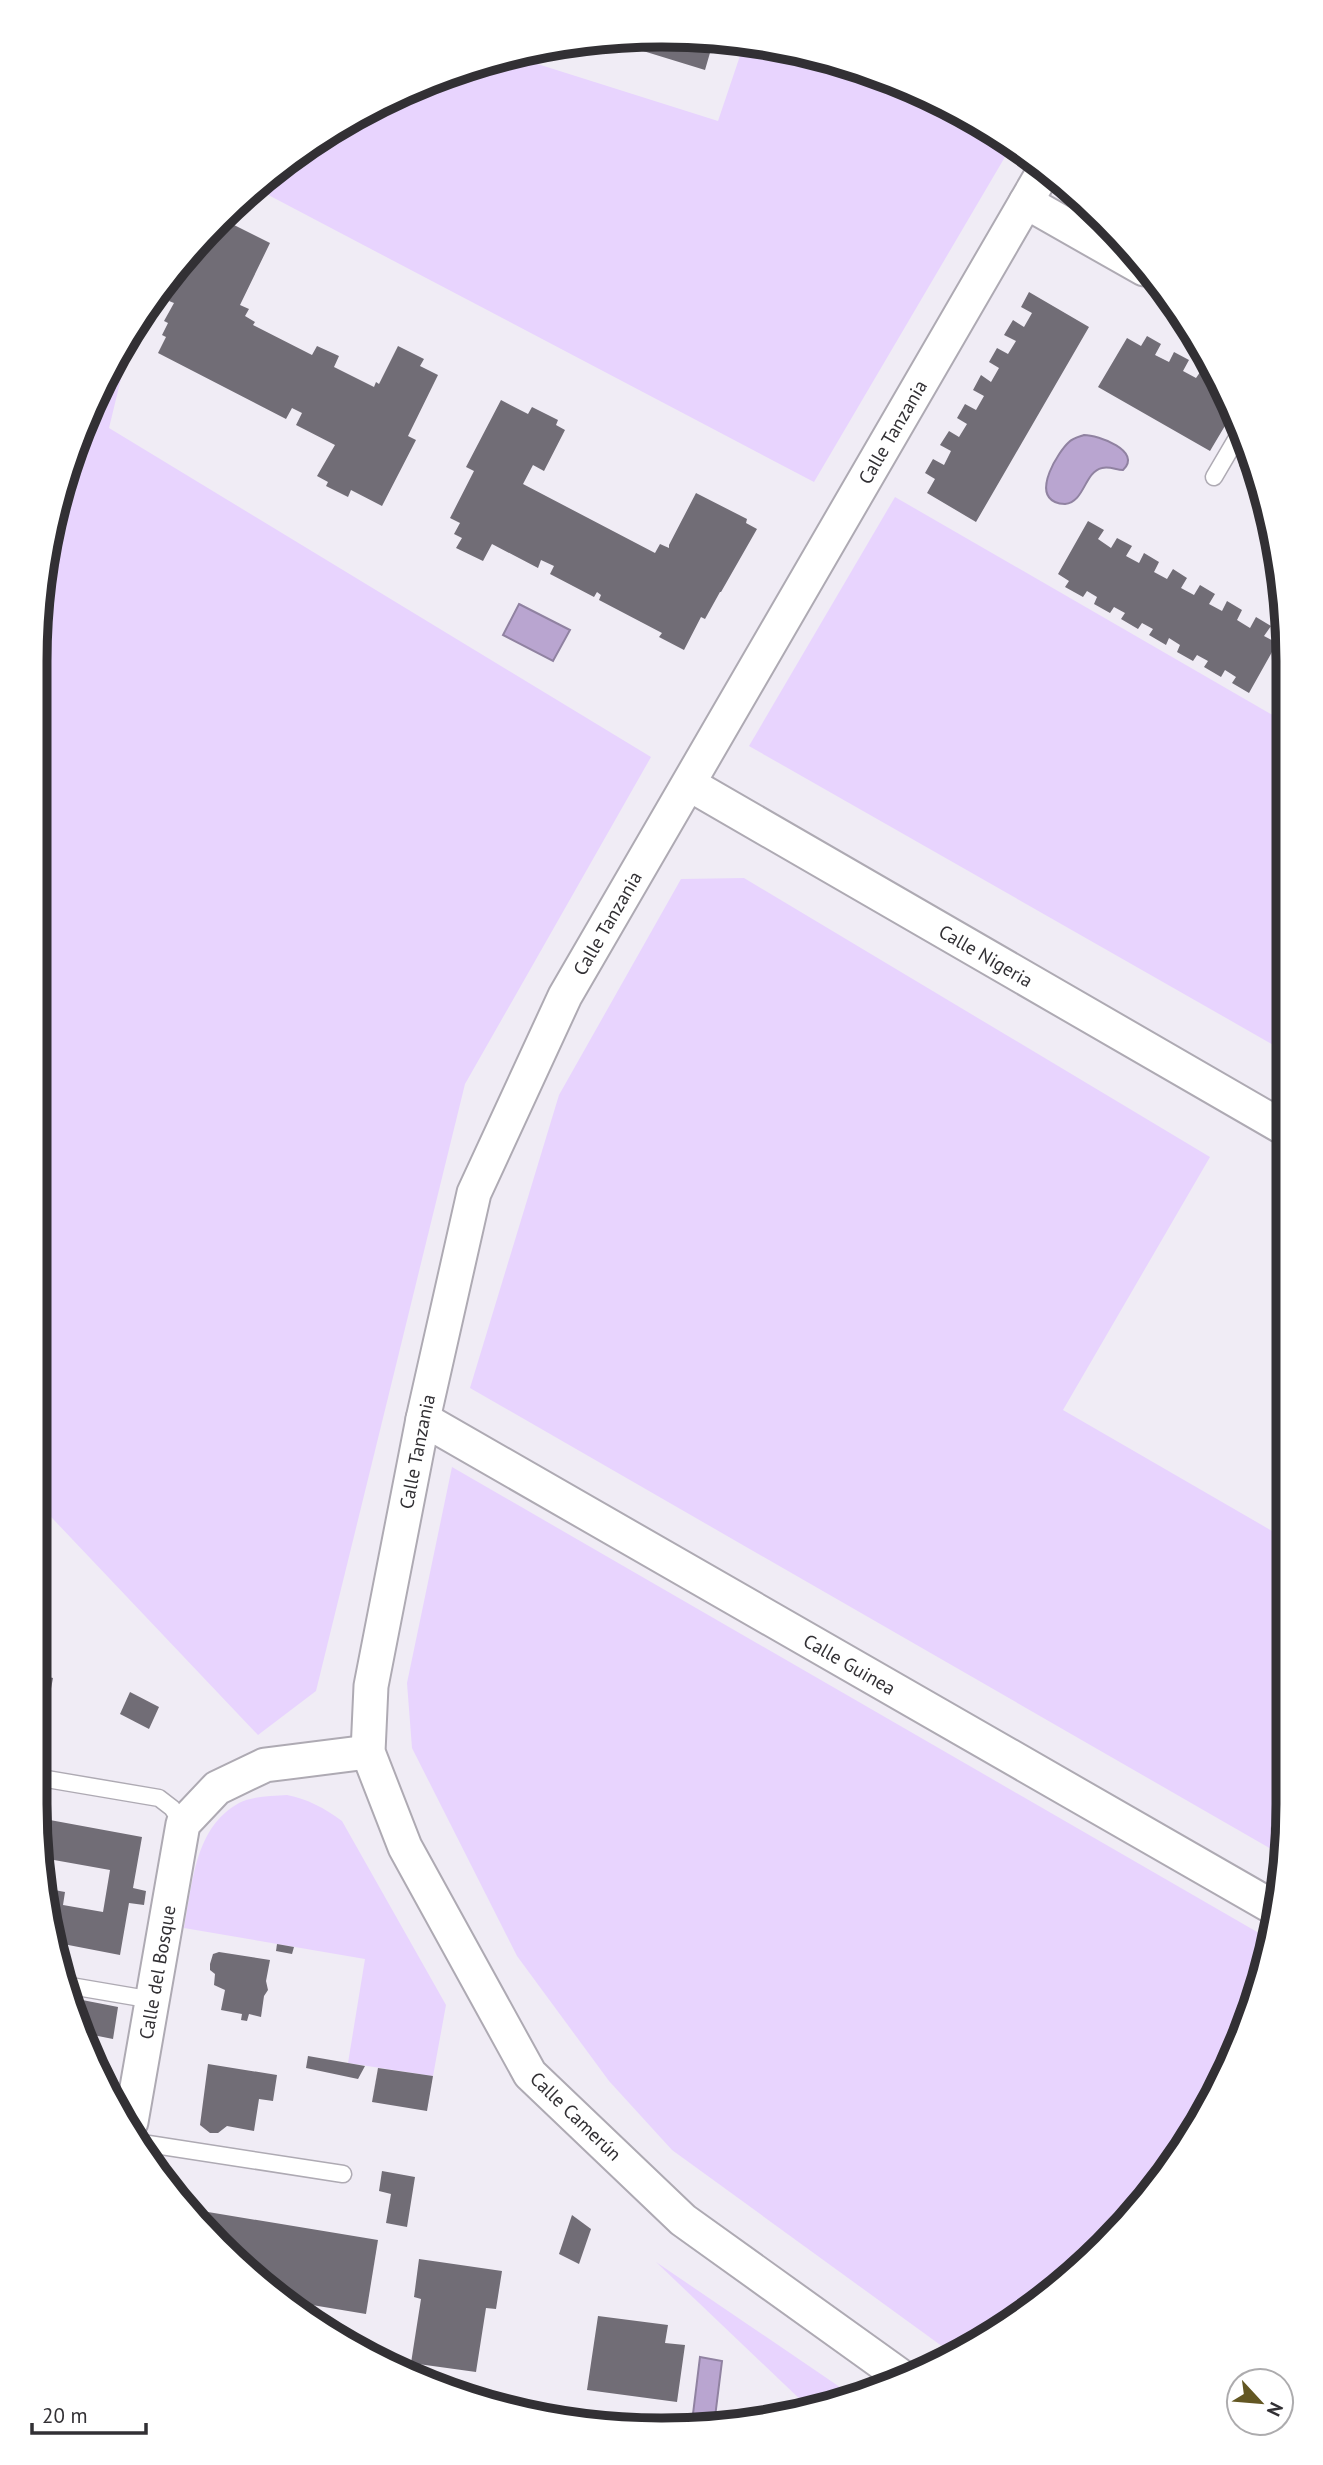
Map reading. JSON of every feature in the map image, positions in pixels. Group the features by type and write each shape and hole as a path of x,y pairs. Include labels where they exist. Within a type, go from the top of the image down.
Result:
{"street":[{"name":"Calle Tanzania","path":"368,1752 371,1686 423,1419 474,1193 565,996 1040,178"},
{"path":"1026,202 1125,258"},
{"name":"Calle Nigeria","path":"689,784 1276,1123"},
{"name":"Calle Guinea","path":"423,1419 1267,1904"},
{"path":"183,1824 217,1788 265,1765 368,1752"},
{"name":"Calle Camerún","path":"368,1752 405,1847 530,2074 683,2220 895,2372"},
{"name":"Calle del Bosque","path":"132,2115 183,1824"}],"lane":[{"path":"1214,477 1235,442"},
{"path":"47,1779 159,1798 172,1808 183,1824"},
{"path":"76,1987 153,2000"},
{"path":"151,2144 344,2174"}],"shaded area":[{"path":"742,53 820,68 897,94 969,130 1007,154 814,482 265,193 320,151 390,111 464,80 530,62 718,121"},
{"path":"124,365 109,428 651,757 465,1084 316,1691 258,1735 47,1513 49,621 59,542 68,503 94,426"},
{"path":"1084,435 1116,445 1127,457 1128,463 1123,470 1105,468 1096,471 1072,502 1055,502 1046,490 1050,472 1069,442"},
{"path":"895,497 1276,717 1276,1046 749,746"},
{"path":"519,604 570,630 553,661 503,635"},
{"path":"744,878 1210,1157 1063,1410 1276,1533 1276,1804 1273,1850 470,1388 559,1095 681,879"},
{"path":"452,1467 1261,1934 1243,2001 1229,2039 1193,2111 1172,2145 1123,2209 1096,2238 1035,2291 1003,2314 944,2348 672,2150 609,2081 517,1956 412,1748 407,1683"},
{"path":"287,1795 316,1805 342,1821 446,2005 433,2076 348,2063 365,1959 184,1928 193,1875 204,1842 213,1827 239,1803 262,1797"},
{"path":"656,2262 844,2390 802,2401"},
{"path":"700,2357 722,2361 715,2415 693,2414"}],"building":[{"path":"634,48 711,50 705,70"},
{"path":"231,223 270,243 240,305 249,309 245,316 255,322 253,325 312,355 317,346 339,356 334,367 374,387 376,382 379,384 398,346 424,359 420,366 438,375 408,436 416,440 382,506 351,490 348,497 326,486 328,482 317,476 335,445 296,425 302,413 292,408 286,419 158,353 166,337 162,335 168,323 164,321 174,303 169,301 178,283"},
{"path":"1029,292 1089,327 976,522 927,493 935,479 925,473 933,459 944,465 951,451 940,445 949,431 959,437 967,424 957,418 965,404 976,410 984,396 973,390 981,375 991,382 999,368 989,362 997,348 1008,354 1016,341 1004,335 1013,320 1024,327 1032,313 1021,307"},
{"path":"1147,336 1161,344 1155,355 1169,362 1174,352 1189,360 1183,371 1196,378 1202,370 1227,422 1210,451 1098,387 1127,338 1141,346"},
{"path":"501,400 528,414 532,407 558,420 556,425 565,430 544,471 533,465 523,484 655,553 660,544 669,548 696,493 747,519 746,523 757,529 705,619 701,617 684,650 659,637 662,633 599,600 601,595 597,592 594,597 550,574 554,566 541,560 538,568 492,544 483,561 456,548 462,538 454,534 460,523 450,518 474,471 466,467"},
{"path":"1088,521 1104,530 1098,539 1111,548 1117,538 1132,546 1126,556 1139,563 1144,553 1159,562 1154,572 1167,579 1173,569 1187,578 1181,588 1194,595 1200,585 1215,594 1209,604 1222,611 1227,601 1242,610 1237,620 1250,628 1256,617 1271,626 1264,636 1275,642 1275,646 1249,693 1232,683 1236,677 1225,670 1221,677 1204,667 1208,661 1197,655 1193,661 1177,652 1180,645 1169,638 1166,645 1149,635 1153,629 1142,623 1138,629 1121,619 1125,613 1114,607 1110,613 1094,604 1097,597 1087,591 1083,597 1065,587 1069,581 1058,574"},
{"path":"47,1644 51,1645 47,1666"},
{"path":"47,1676 53,1678 47,1710"},
{"path":"130,1692 159,1707 149,1729 120,1714"},
{"path":"48,1820 142,1837 133,1888 146,1891 144,1905 129,1903 120,1955 64,1944 54,1890 65,1892 63,1905 103,1912 110,1870 54,1860 52,1872"},
{"path":"277,1944 294,1947 292,1954 276,1951"},
{"path":"219,1952 270,1960 266,1981 268,1990 264,1996 261,2017 249,2014 247,2021 241,2020 242,2014 221,2010 225,1990 214,1985 215,1974 210,1970 213,1954"},
{"path":"80,1999 118,2007 113,2039 92,2035"},
{"path":"308,2056 365,2066 358,2079 306,2068"},
{"path":"208,2064 277,2075 273,2101 259,2099 254,2131 227,2126 218,2133 210,2133 200,2125"},
{"path":"378,2068 433,2076 427,2111 372,2102"},
{"path":"382,2171 415,2177 407,2227 386,2223 391,2194 379,2191"},
{"path":"202,2211 378,2240 366,2314 306,2304 256,2265"},
{"path":"572,2215 591,2229 579,2264 559,2254"},
{"path":"419,2259 502,2271 496,2309 486,2308 476,2372 411,2363 421,2299 414,2297"},
{"path":"598,2316 668,2325 665,2343 685,2345 677,2402 587,2390"}]}
